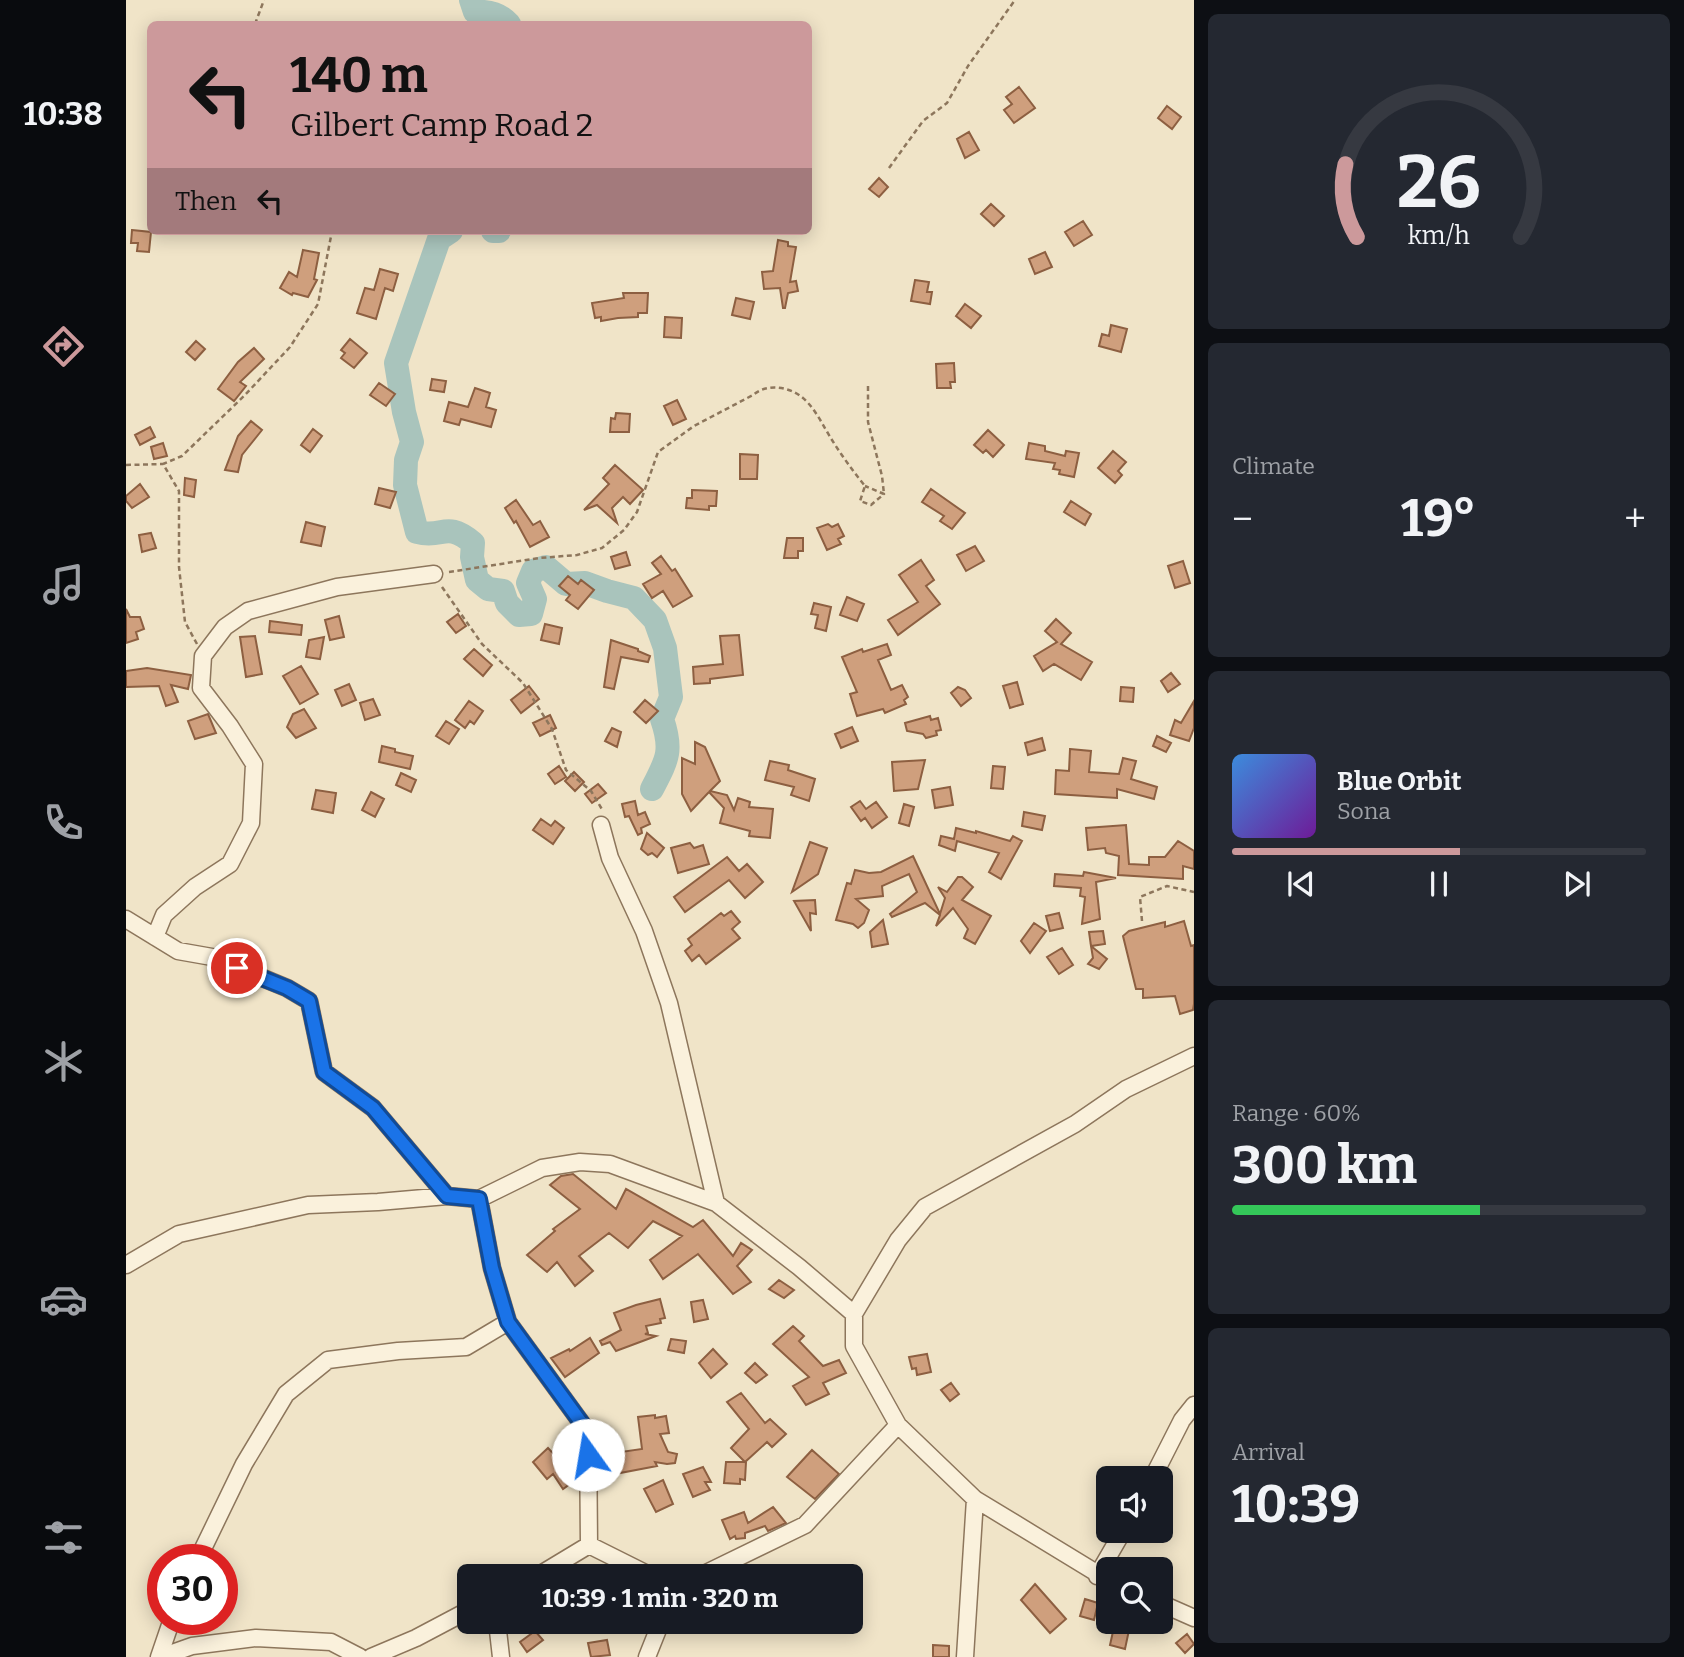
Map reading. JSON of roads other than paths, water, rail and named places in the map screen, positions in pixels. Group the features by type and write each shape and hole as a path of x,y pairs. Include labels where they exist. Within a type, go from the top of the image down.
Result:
{"street":[{"path":"155,937 164,915 195,887 229,864 251,823 254,764 201,688 203,656 225,627 248,611 337,587 434,573"},
{"path":"601,825 610,858 644,931 669,1003 716,1203"},
{"path":"126,919 178,951 212,957 287,988 309,1001 324,1072 373,1108 447,1196"},
{"path":"1096,1574 975,1499 898,1425 854,1346 854,1314 898,1240 925,1207 1076,1125 1126,1089 1194,1056"},
{"path":"126,1265 179,1234 308,1205 447,1196 479,1199 542,1168 580,1162 610,1164 716,1203 799,1267 854,1314"},
{"path":"479,1199 492,1268 508,1322 588,1432 589,1545"},
{"path":"205,1544 244,1464 286,1394 328,1360 398,1351 466,1347 508,1322"},
{"path":"1159,1466 1182,1420 1194,1405"},
{"path":"725,1564 805,1525 898,1425"},
{"path":"965,1657 975,1499"},
{"path":"558,1564 589,1545"},
{"path":"589,1545 627,1564"},
{"path":"1173,1609 1194,1618"},
{"path":"371,1657 457,1616"},
{"path":"498,1634 501,1657"},
{"path":"647,1657 656,1634"},
{"path":"160,1657 167,1635"},
{"path":"160,1657 191,1646 256,1638 331,1642 360,1657"}],"waterway":[{"path":"471,0 475,12 494,14 506,21"},
{"path":"445,235 439,239 396,363 412,442 406,460 405,485 417,532 426,534 450,531 473,543 472,557 477,580 488,589 503,591 507,603 519,615 531,614 535,599 528,583 533,571 546,567 566,584 585,583 634,598 655,620 665,648 671,697 662,719 667,739 667,755 652,789"}]}
